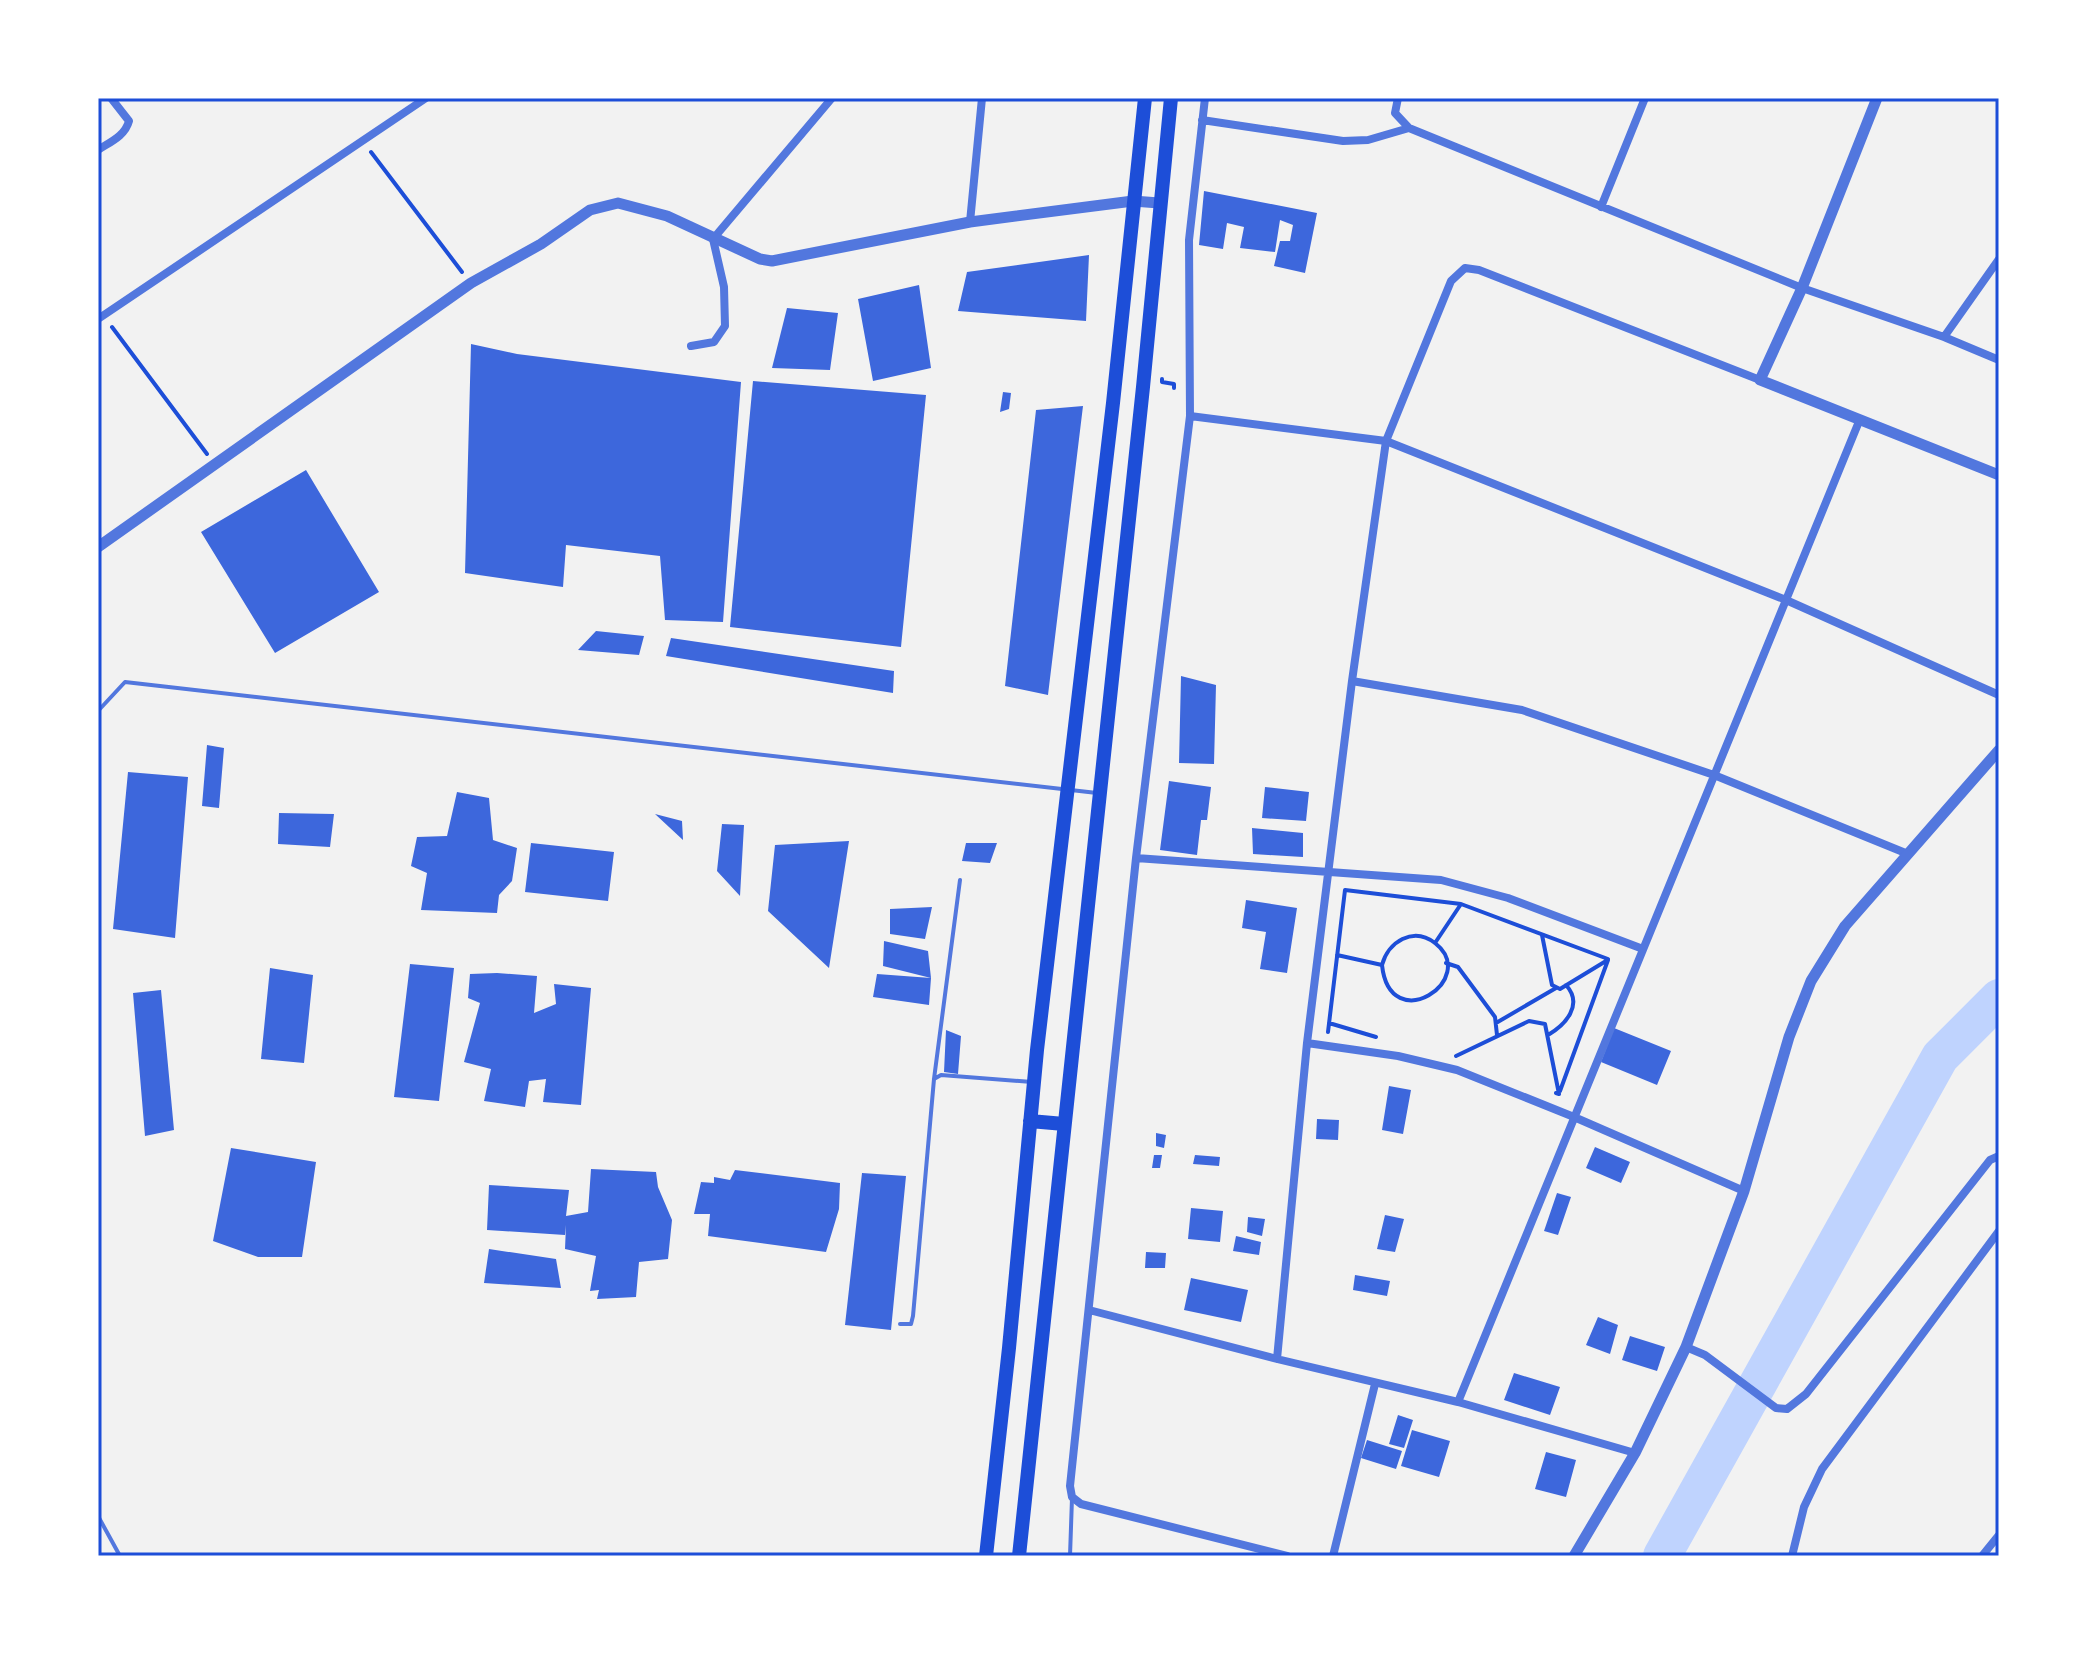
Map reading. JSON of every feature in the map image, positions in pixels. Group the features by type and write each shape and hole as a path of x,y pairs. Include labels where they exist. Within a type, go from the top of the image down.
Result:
{"highway":[{"path":"986,1556 1034,1082 1145,98"},
{"path":"1019,1556 1171,98"},
{"path":"1030,1121 1064,1124"}],"street":[{"path":"98,150 128,127 129,121 111,98"},
{"path":"101,317 426,98"},
{"path":"713,239 832,98"},
{"path":"970,222 982,98"},
{"path":"1205,98 1189,240 1190,416 1136,858 1070,1486 1072,1497 1081,1504 1287,1556"},
{"path":"1398,98 1395,113 1409,128 1802,288 1944,337 1999,360"},
{"path":"1601,207 1645,98"},
{"path":"1760,380 1802,288 1877,98"},
{"path":"1202,120 1343,141 1368,140 1409,128"},
{"path":"98,547 471,283 541,244 590,210 618,203 667,216 713,239 772,261 970,222 1133,201 1159,203"},
{"path":"691,346 714,342 725,326 724,287 713,239"},
{"path":"1944,337 1999,259"},
{"path":"1277,1359 1307,1043 1352,681 1386,441 1451,281 1465,268 1479,270 1999,475"},
{"path":"1190,416 1386,441 1786,600 1999,695"},
{"path":"1458,1402 1860,419"},
{"path":"1352,681 1522,710 1714,775 1908,854"},
{"path":"1574,1556 1635,1453 1686,1347 1744,1191 1789,1037 1811,981 1845,926 1999,750"},
{"path":"1136,858 1441,880 1508,898 1643,949"},
{"path":"1307,1043 1398,1056 1457,1070 1744,1191"},
{"path":"1686,1347 1705,1355 1776,1408 1787,1409 1806,1394 1990,1160 1999,1156"},
{"path":"1792,1556 1804,1507 1822,1469 1999,1231"},
{"path":"1089,1310 1375,1384 1458,1402 1635,1453"},
{"path":"1333,1556 1375,1384"},
{"path":"1982,1556 1999,1535"}],"lane":[{"path":"98,711 125,682 1099,794"},
{"path":"900,1324 911,1324 913,1316 934,1079 960,880"},
{"path":"934,1079 941,1075 1034,1082"},
{"path":"1070,1556 1072,1497"},
{"path":"98,1516 120,1556"}],"path":[{"path":"362,141 471,283"},
{"path":"101,317 215,465"},
{"path":"1329,1023 1345,890 1461,904 1608,959"},
{"path":"1435,943 1461,904"},
{"path":"1542,935 1552,985 1560,989 1608,959"},
{"path":"1416,936 1435,943 1446,963 1443,982 1436,992 1424,1000 1413,1000 1402,997 1387,985 1382,965 1390,946 1416,936"},
{"path":"1553,1109 1616,939"},
{"path":"1337,955 1382,965"},
{"path":"1446,963 1458,967 1495,1017 1497,1036"},
{"path":"1548,1035 1570,1017 1573,1000 1566,985"},
{"path":"1496,1023 1557,987"},
{"path":"1450,1058 1529,1021 1545,1024 1559,1094"}],"building":[{"path":"1204,191 1317,213 1305,273 1274,266 1280,241 1290,241 1293,225 1280,220 1275,252 1240,248 1244,227 1227,223 1223,249 1199,245"},
{"path":"1089,255 1086,321 958,311 967,272"},
{"path":"919,285 931,368 873,381 858,299"},
{"path":"787,308 838,313 830,370 772,368"},
{"path":"471,344 517,354 741,382 723,622 665,620 660,556 566,545 563,587 465,573"},
{"path":"753,381 926,395 901,647 730,627"},
{"path":"1003,392 1011,393 1009,409 1000,412"},
{"path":"1083,406 1048,695 1005,686 1036,410"},
{"path":"306,470 379,592 275,653 201,532"},
{"path":"596,631 644,636 639,655 578,650"},
{"path":"671,638 894,671 893,693 666,656"},
{"path":"1181,676 1216,685 1214,764 1179,763"},
{"path":"207,745 224,748 219,808 202,806"},
{"path":"128,772 188,777 175,938 113,929"},
{"path":"1169,781 1211,787 1207,820 1201,820 1197,855 1160,850"},
{"path":"1265,787 1309,792 1306,821 1262,818"},
{"path":"457,792 489,798 493,840 517,848 512,881 499,895 497,913 421,910 427,873 411,866 417,837 447,836"},
{"path":"279,813 334,814 330,847 278,844"},
{"path":"655,814 682,821 683,840"},
{"path":"722,824 744,825 740,896 717,871"},
{"path":"1252,828 1303,833 1303,857 1253,854"},
{"path":"849,841 829,968 768,911 775,845"},
{"path":"531,843 614,852 608,901 525,892"},
{"path":"966,843 997,843 990,863 962,861"},
{"path":"1246,900 1297,908 1287,973 1260,969 1266,932 1242,928"},
{"path":"932,907 925,939 890,934 890,909"},
{"path":"884,941 928,951 931,978 883,966"},
{"path":"410,964 454,968 439,1101 394,1097"},
{"path":"270,968 313,975 304,1063 261,1059"},
{"path":"470,974 537,976 534,1013 556,1004 554,984 591,988 581,1105 543,1102 546,1079 529,1081 525,1107 484,1101 491,1069 464,1062 480,1003 468,998"},
{"path":"877,974 931,978 929,1005 873,997"},
{"path":"161,990 174,1130 145,1136 133,993"},
{"path":"1614,1028 1671,1051 1657,1085 1601,1062"},
{"path":"946,1030 961,1036 958,1074 944,1072"},
{"path":"1389,1086 1411,1090 1403,1134 1382,1130"},
{"path":"1317,1119 1339,1120 1338,1140 1316,1139"},
{"path":"1156,1133 1166,1135 1164,1148 1156,1146"},
{"path":"1595,1147 1630,1162 1621,1183 1586,1168"},
{"path":"231,1148 316,1162 302,1257 258,1257 213,1241"},
{"path":"1154,1155 1162,1155 1160,1168 1152,1168"},
{"path":"1195,1155 1220,1157 1219,1166 1193,1164"},
{"path":"591,1169 656,1172 658,1187 672,1220 668,1259 639,1262 636,1297 597,1299 599,1290 590,1291 596,1256 565,1249 566,1225 565,1235 487,1230 489,1185 569,1190 566,1216 588,1212"},
{"path":"735,1170 840,1183 839,1209 826,1252 708,1236 710,1214 694,1214 701,1182 714,1183 714,1177 730,1180"},
{"path":"862,1173 906,1176 891,1330 845,1325"},
{"path":"1557,1193 1571,1197 1558,1235 1544,1231"},
{"path":"1191,1208 1223,1211 1220,1242 1188,1239"},
{"path":"1385,1215 1404,1219 1395,1252 1377,1249"},
{"path":"1248,1217 1265,1219 1262,1236 1247,1232"},
{"path":"1236,1236 1261,1242 1259,1255 1233,1251"},
{"path":"489,1249 556,1259 561,1288 484,1283"},
{"path":"1146,1252 1166,1253 1165,1268 1145,1268"},
{"path":"1355,1275 1390,1281 1387,1296 1353,1290"},
{"path":"1191,1278 1248,1290 1241,1322 1184,1310"},
{"path":"1598,1317 1618,1325 1610,1354 1586,1345"},
{"path":"1630,1336 1665,1347 1657,1371 1622,1360"},
{"path":"1514,1373 1560,1387 1550,1415 1504,1400"},
{"path":"1398,1415 1413,1420 1404,1448 1389,1444"},
{"path":"1412,1430 1450,1441 1439,1477 1401,1466"},
{"path":"1367,1440 1402,1451 1396,1469 1361,1458"},
{"path":"1546,1452 1576,1460 1566,1497 1535,1489"}],"waterway":[{"path":"1662,1556 1940,1057 1999,998"}]}
